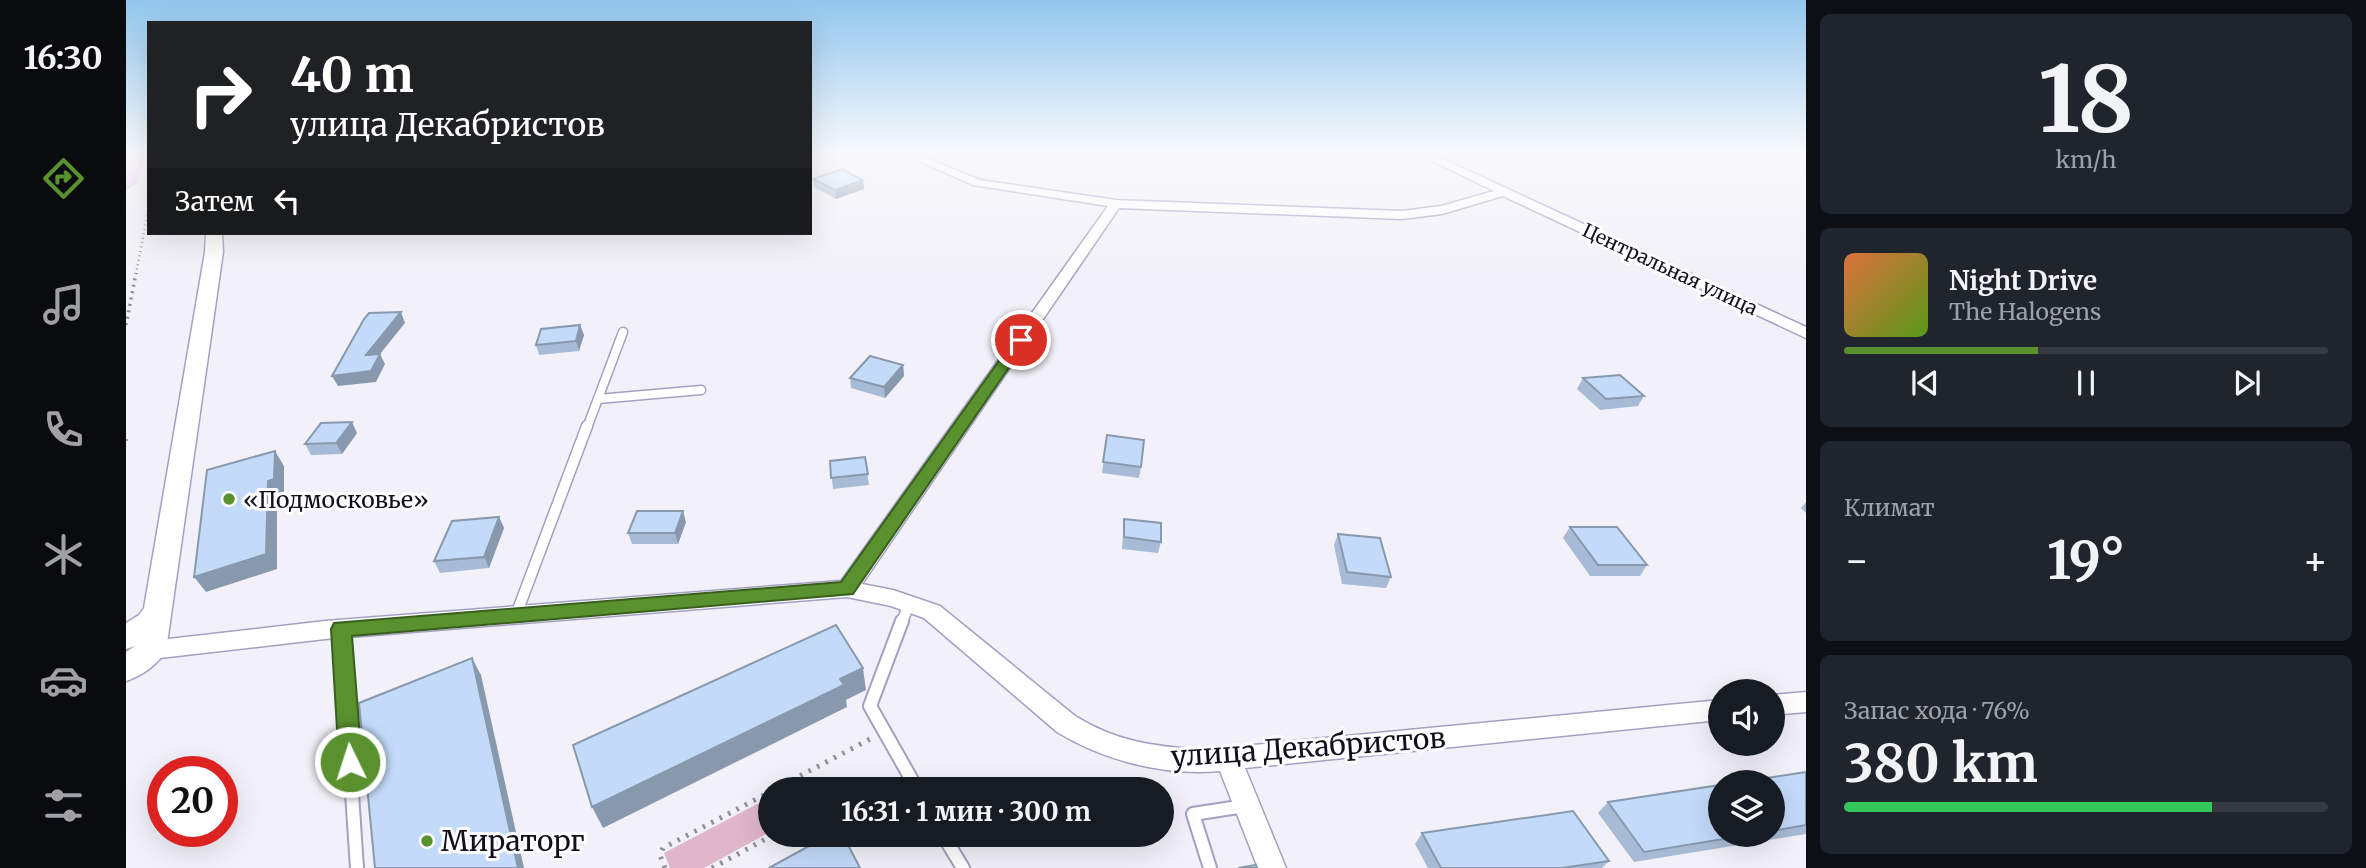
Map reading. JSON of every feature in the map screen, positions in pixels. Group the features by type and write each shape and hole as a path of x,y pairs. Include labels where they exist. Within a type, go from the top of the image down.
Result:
{"street":[{"path":"1039,193 1115,204 1402,215 1442,209 1502,193"},
{"name":"Центральная улица","path":"1505,193 1806,333"},
{"path":"846,589 1115,204"},
{"path":"126,669 134,646 158,611 214,252 214,235"},
{"name":"улица Декабристов","path":"134,646 846,589 909,603 932,612 1066,724 1084,735 1142,757 1200,761 1708,711"},
{"path":"1785,704 1806,702"},
{"path":"1228,758 1272,868"}],"lane":[{"path":"516,615 623,332"},
{"path":"598,399 701,390"},
{"path":"909,603 870,700 872,713 910,777"},
{"path":"341,629 357,868"},
{"path":"1210,868 1193,814 1247,806"},
{"path":"950,847 963,868"}],"path":[{"path":"126,325 147,216"},
{"path":"798,777 883,733"},
{"path":"665,868 660,855 663,848 758,798"},
{"path":"712,868 758,843"}],"shaded area":[{"path":"758,804 758,839 704,868 670,868 664,853"}],"building":[{"path":"401,312 366,355 380,354 371,371 332,376 369,313"},
{"path":"580,325 576,341 536,345 541,329"},
{"path":"870,356 903,365 884,387 850,378"},
{"path":"1620,375 1644,396 1606,399 1583,378"},
{"path":"352,422 336,443 305,444 321,423"},
{"path":"1107,435 1144,440 1141,467 1103,462"},
{"path":"275,451 274,479 268,481 266,554 194,577 207,470"},
{"path":"865,457 868,474 831,478 830,461"},
{"path":"637,511 683,511 675,533 628,533"},
{"path":"499,517 484,557 434,561 452,521"},
{"path":"1124,519 1161,523 1161,542 1124,537"},
{"path":"1570,527 1617,527 1647,565 1598,565"},
{"path":"1338,534 1380,538 1391,577 1347,572"},
{"path":"836,625 863,668 840,679 844,685 592,807 573,745"},
{"path":"472,658 518,868 375,868 359,703"},
{"path":"1806,772 1806,825 1785,829 1785,775"},
{"path":"1708,787 1708,842 1644,852 1608,802"},
{"path":"1573,811 1609,861 1562,868 1441,868 1422,833"},
{"path":"807,847 849,847 860,868 769,868"}],"place":[{"name":"«Подмосковье»","path":"229,499"},
{"name":"Мираторг","path":"427,841"}],"route":[{"path":"350,762 341,629 846,589 1021,340"}]}
